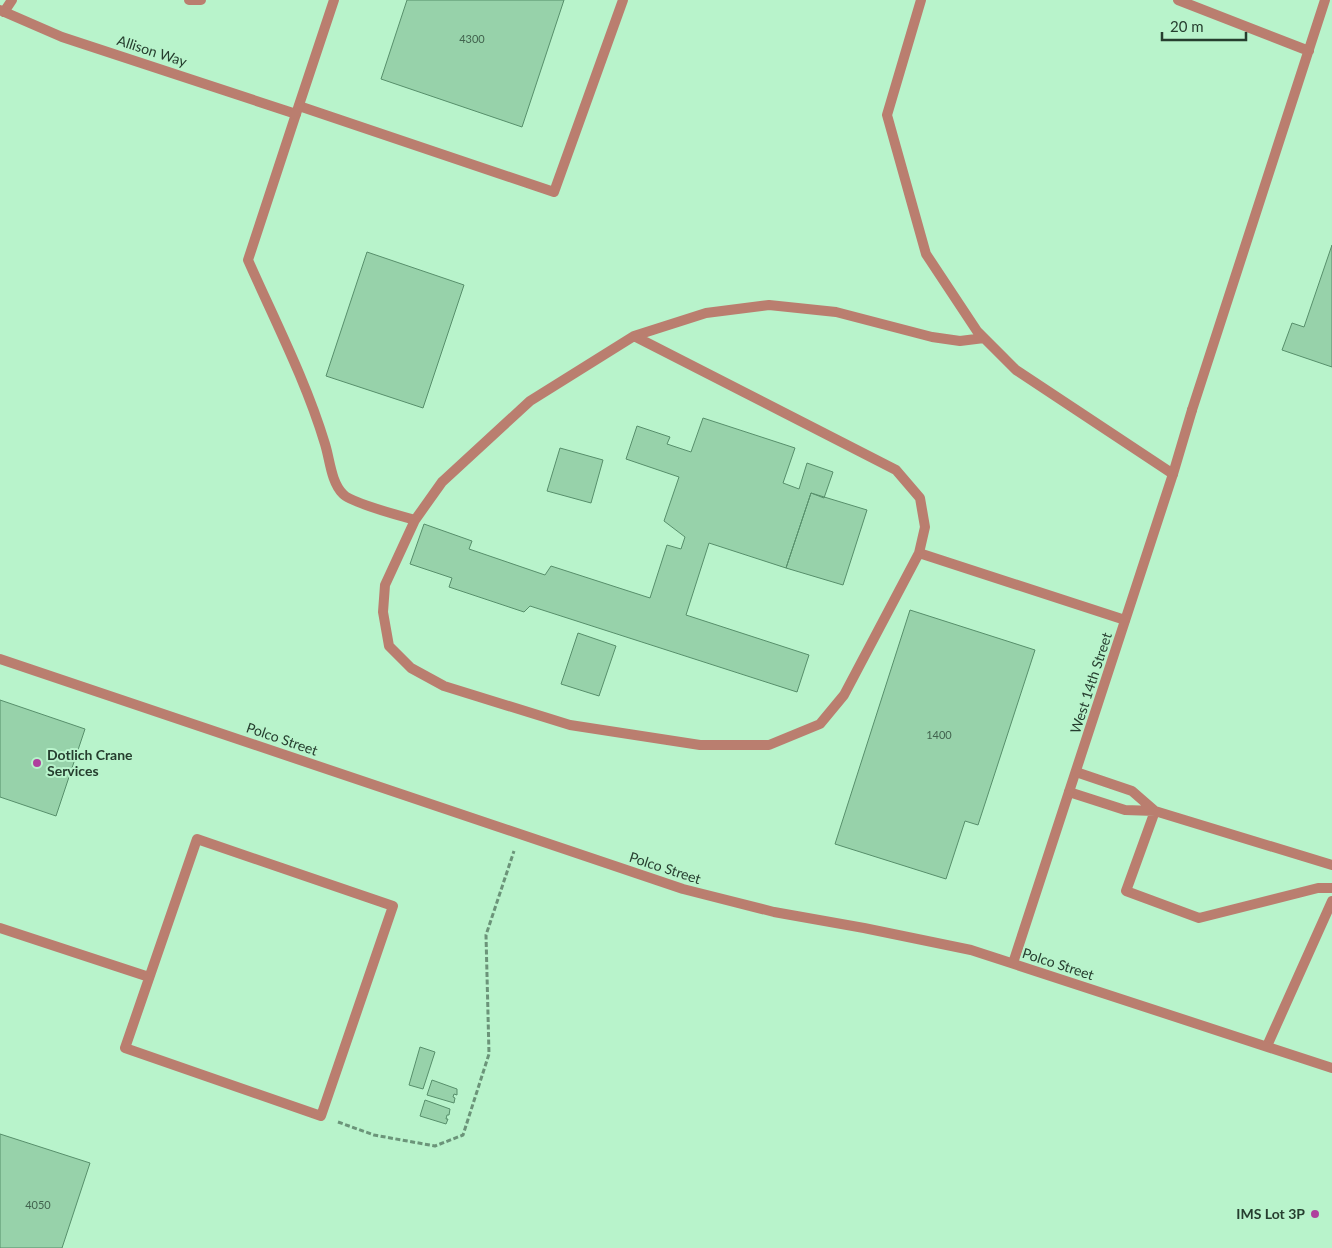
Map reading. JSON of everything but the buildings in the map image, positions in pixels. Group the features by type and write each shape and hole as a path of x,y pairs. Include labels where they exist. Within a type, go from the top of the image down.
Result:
{"street":[{"path":"2,11 12,0"},
{"path":"189,0 201,0"},
{"path":"334,0 248,260 300,376 325,443 336,484 344,495 415,520"},
{"name":"Allison Way","path":"2,11 62,37 554,192 624,0"},
{"path":"921,0 887,115 926,254 972,323 1016,370 1173,474"},
{"path":"1178,0 1309,51"},
{"name":"West 14th Street","path":"1013,963 1070,792 1325,0"},
{"path":"634,336 896,470 920,498 925,527 919,553 844,695 820,724 769,745 700,745 570,724 444,686 411,668 389,646 382,612 385,585 415,520 442,482 530,401 634,336 706,313 769,305 836,312 960,341 984,338"},
{"path":"919,553 1125,620"},
{"name":"Polco Street","path":"0,659 671,885 774,912 941,943 1013,963 1332,1068"},
{"path":"1076,772 1132,791 1155,811"},
{"path":"1070,792 1125,810 1155,811 1331,864"},
{"path":"1155,811 1126,891 1199,918 1318,888 1332,888"},
{"path":"197,838 393,906 321,1116 125,1048 150,977 197,838"},
{"path":"1267,1046 1332,901"},
{"path":"0,928 150,977"}],"path":[{"path":"321,1116 374,1135 435,1146 463,1135 490,1054 486,934 520,834"}],"place":[{"name":"Dotlich Crane Services","path":"37,763"},
{"name":"IMS Lot 3P","path":"1315,1214"}]}
